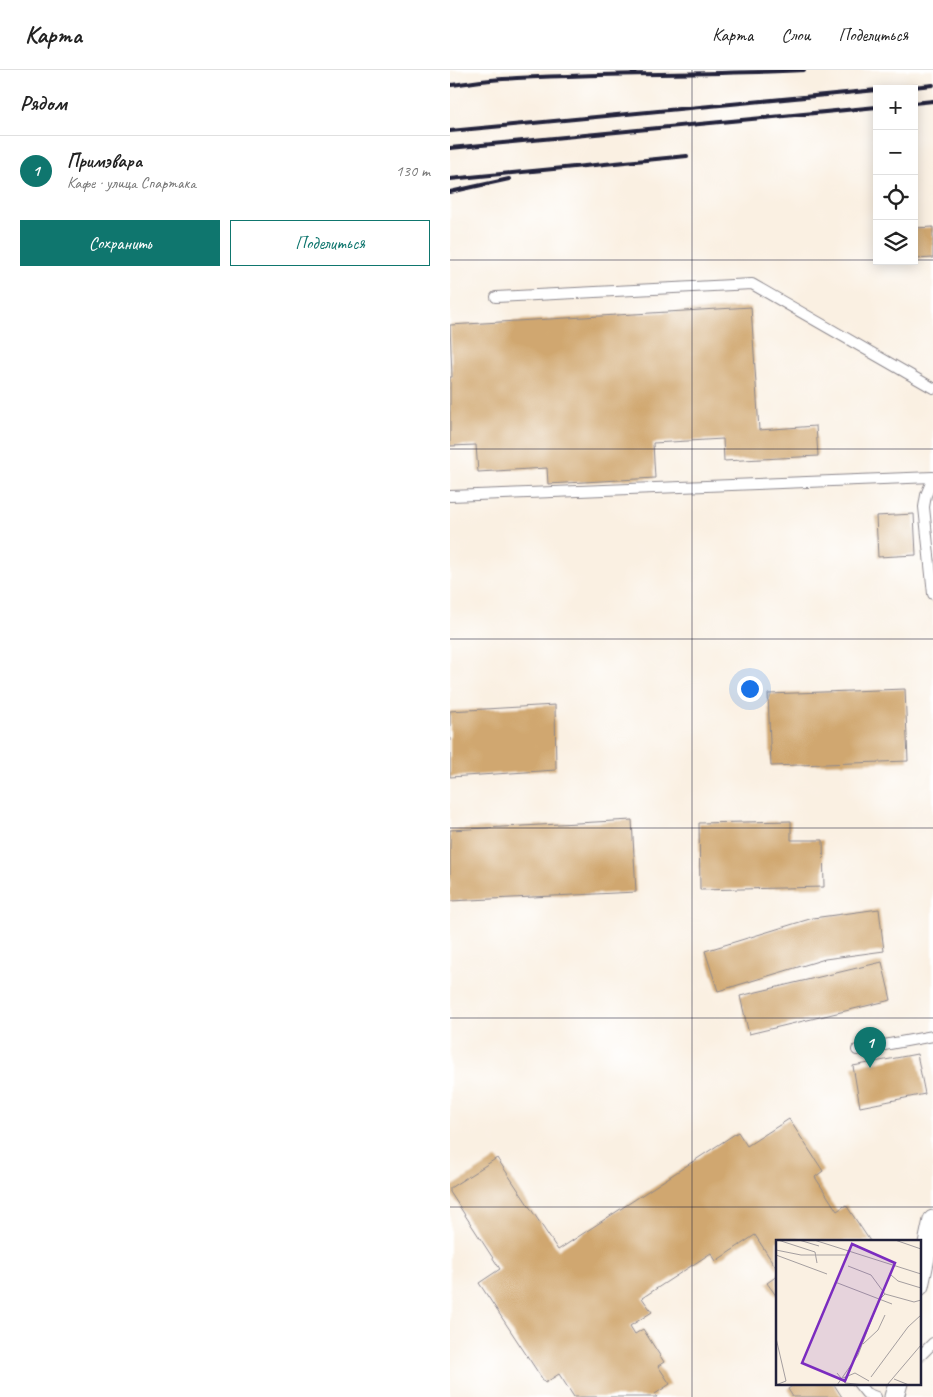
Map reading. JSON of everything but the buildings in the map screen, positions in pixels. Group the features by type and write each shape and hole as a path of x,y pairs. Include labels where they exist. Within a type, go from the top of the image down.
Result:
{"street":[{"path":"920,1281 933,1220"},
{"path":"894,1397 898,1384"}],"lane":[{"path":"496,297 752,284 933,388"},
{"path":"450,496 933,478"},
{"path":"933,478 929,485 924,507 933,594"},
{"path":"857,1050 933,1036"},
{"path":"920,1356 933,1343"},
{"path":"859,1384 866,1393 876,1397"}],"railway":[{"path":"450,85 496,79 541,77 804,70"},
{"path":"918,86 933,85"},
{"path":"450,131 873,90"},
{"path":"918,103 933,101"},
{"path":"450,148 873,107"},
{"path":"450,179 687,156"},
{"path":"450,192 509,179"}],"place":[{"name":"Примэвара","path":"870,1068"}]}
